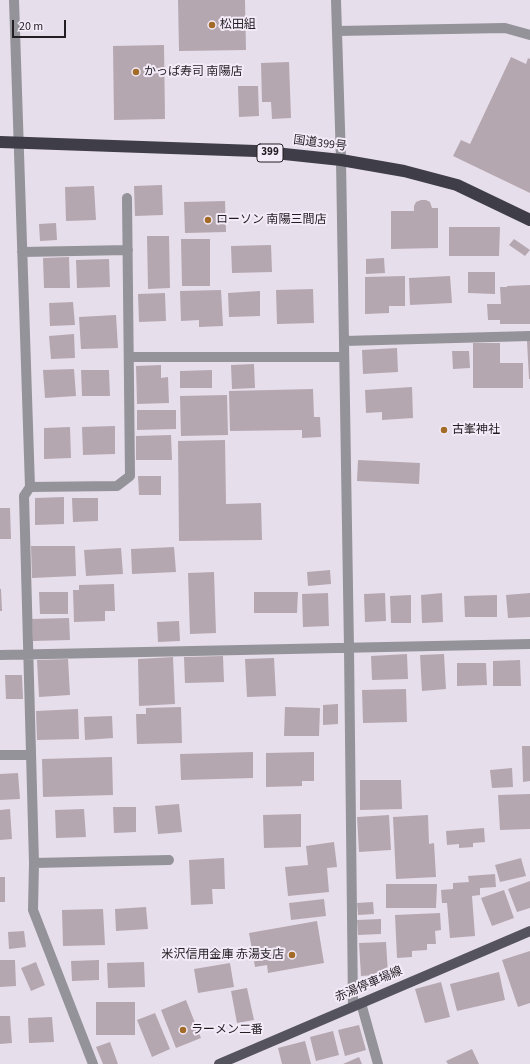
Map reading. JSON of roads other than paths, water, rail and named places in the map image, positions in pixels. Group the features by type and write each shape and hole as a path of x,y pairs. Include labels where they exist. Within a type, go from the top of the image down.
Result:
{"highway":[{"name":"国道399号","path":"0,142 256,151 341,160 404,171 456,185 530,220"}],"main road":[{"name":"赤湯停車場線","path":"219,1064 530,931"}],"street":[{"path":"14,0 30,487 24,496 34,863 33,910 93,1064"},
{"path":"336,0 341,160 349,648 357,1005 378,1064"},
{"path":"336,31 505,28 530,35"},
{"path":"30,487 117,486 130,476 127,198"},
{"path":"22,252 128,250"},
{"path":"344,341 530,336"},
{"path":"129,357 344,357"},
{"path":"0,655 530,644"},
{"path":"0,755 31,755"},
{"path":"34,863 169,860"}],"place":[{"name":"松田組","path":"212,25"},
{"name":"かっぱ寿司 南陽店","path":"136,72"},
{"name":"ローソン 南陽三間店","path":"208,220"},
{"name":"古峯神社","path":"444,430"},
{"name":"米沢信用金庫 赤湯支店","path":"292,955"},
{"name":"ラーメン二番","path":"183,1030"}]}
